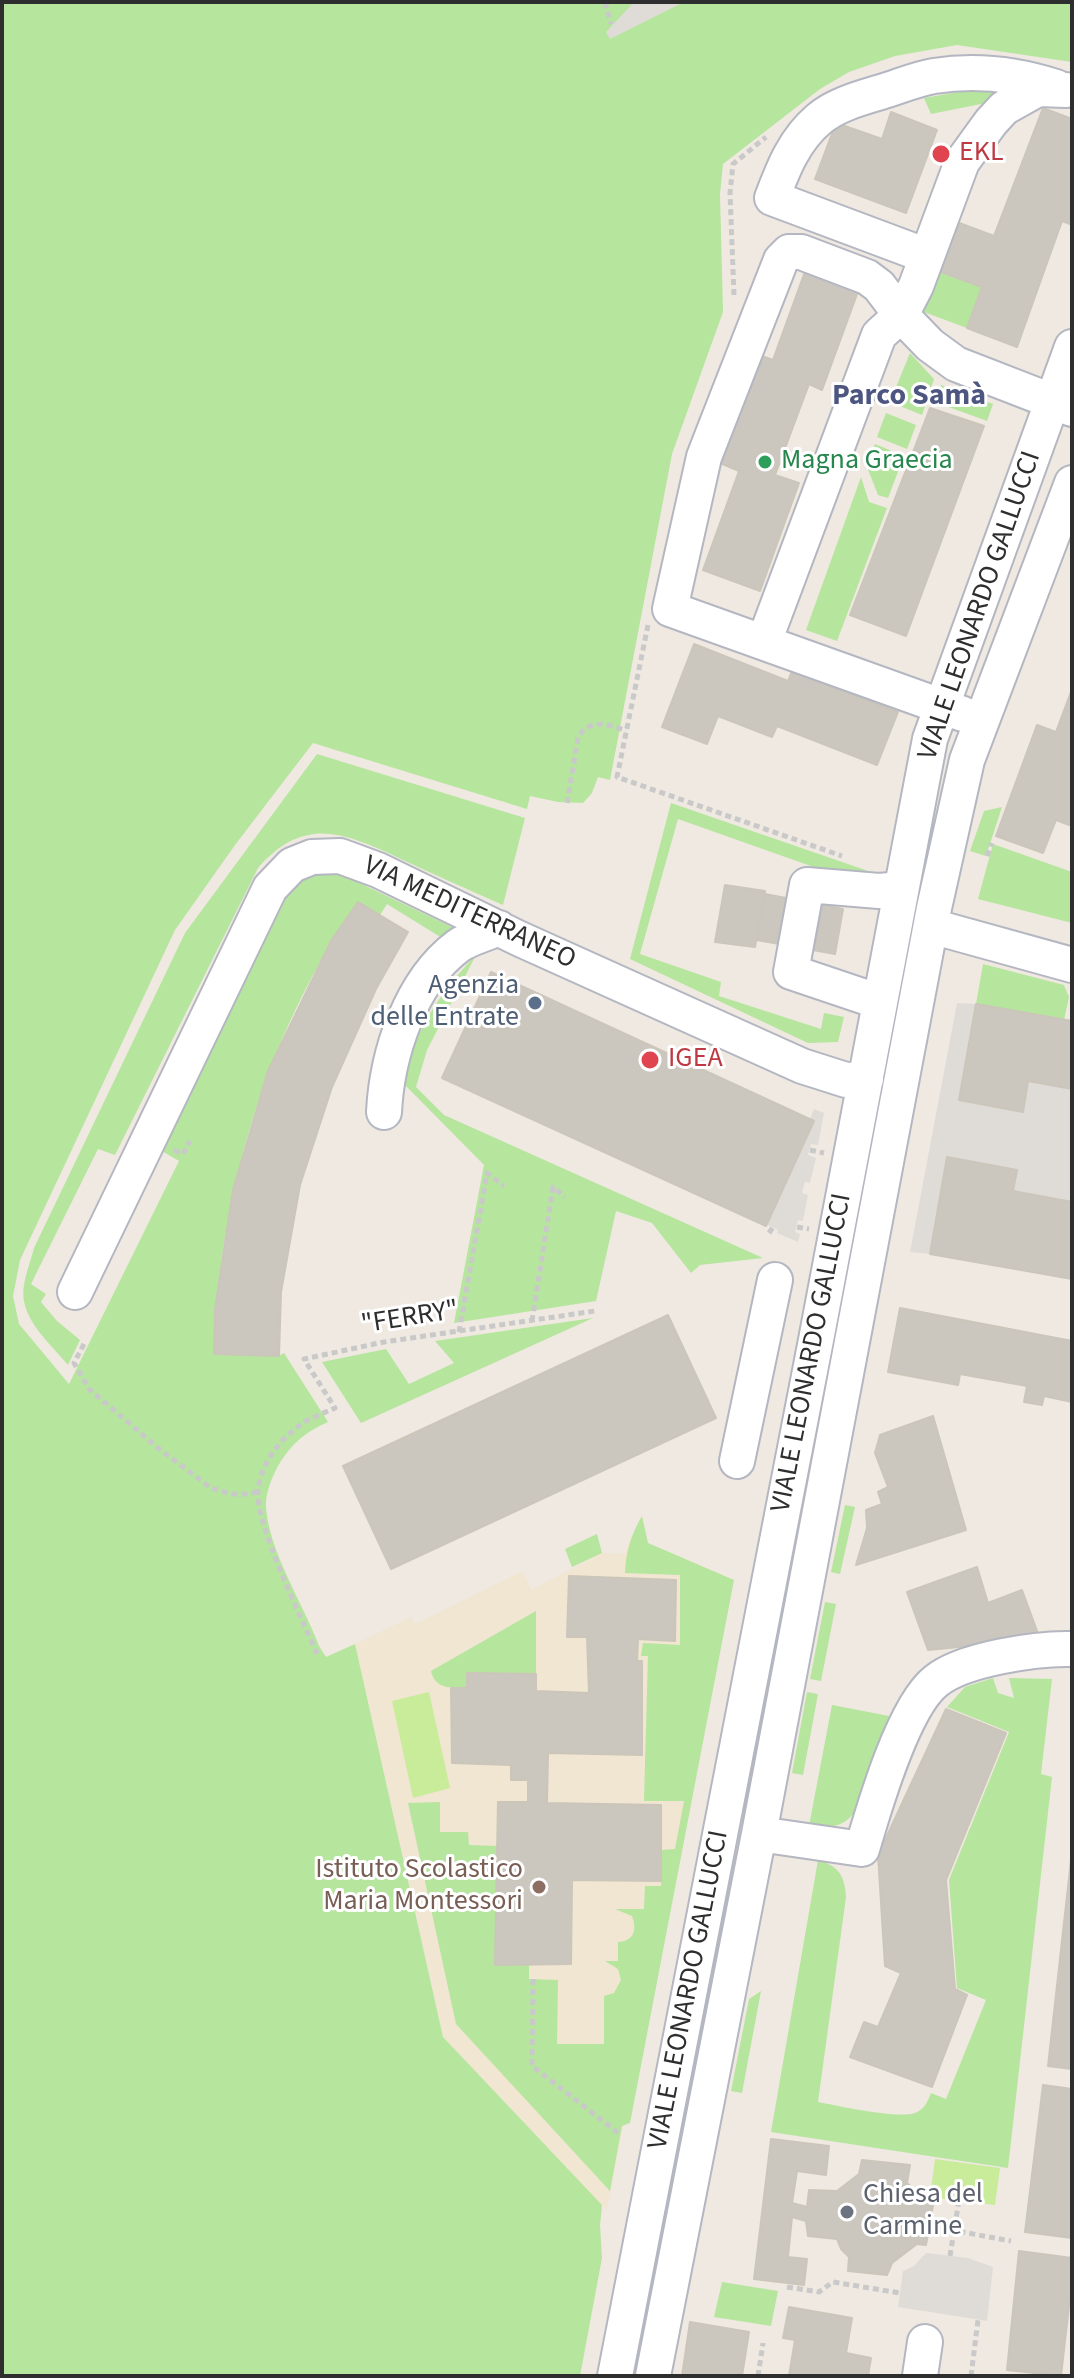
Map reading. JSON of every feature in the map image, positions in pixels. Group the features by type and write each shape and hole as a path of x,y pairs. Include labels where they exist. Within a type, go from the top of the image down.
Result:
{"street":[{"path":"927,256 772,198 787,159 801,138 820,118 835,109 933,76 975,72 1010,74 1069,91"},
{"path":"764,642 879,335 901,315 916,286 962,162 1004,108 1038,89 1069,91"},
{"path":"982,721 764,642 659,617 704,457 781,260 789,252 801,252 867,277 879,286 930,345 956,364 1062,406"},
{"name":"VIALE LEONARDO GALLUCCI","path":"615,2376 930,739 1016,501 1062,406 1072,347"},
{"name":"VIALE LEONARDO GALLUCCI","path":"653,2376 931,926 967,760 1065,520 1072,483"},
{"path":"1016,501 1065,520"},
{"name":"VIA MEDITERRANEO","path":"75,1292 270,888 292,865 312,857 340,856 378,870 802,1066 846,1080 866,1079"},
{"path":"880,1002 791,972 807,885 879,891 901,889"},
{"path":"931,926 1072,965"},
{"path":"384,1112 385,1088 396,1041 413,1001 439,964 460,944 499,928"},
{"path":"737,1461 775,1280"},
{"path":"759,1834 862,1849 896,1748 920,1697 936,1681 954,1671 1000,1657 1054,1648 1072,1649"},
{"path":"920,2376 925,2342"}],"path":[{"path":"605,2 611,24"},
{"path":"734,305 730,193 733,164 768,135"},
{"path":"659,617 626,731 617,777 854,861"},
{"path":"567,803 578,738 583,729 591,724 602,724 626,731"},
{"path":"987,856 992,843"},
{"path":"810,1150 817,1151"},
{"path":"459,1332 487,1173 504,1186"},
{"path":"532,1321 553,1187 565,1197"},
{"name":"\"FERRY\"","path":"258,1491 267,1461 280,1443 298,1425 335,1408 304,1359 384,1342 595,1311"},
{"path":"84,1344 74,1363 89,1389 158,1448 211,1488 232,1494 258,1491 269,1541 317,1654"},
{"path":"533,1979 532,2066 621,2135"},
{"path":"950,2256 959,2200"},
{"path":"930,2226 1011,2241"},
{"path":"787,2287 819,2292 833,2282 900,2293"},
{"path":"971,2376 978,2320"},
{"path":"758,2376 763,2343"}],"shaded area":[{"path":"634,2 684,2 610,39 606,32"},
{"path":"957,1003 976,1004 959,1100 1023,1111 1028,1081 1072,1089 1072,1202 1013,1191 1017,1170 947,1157 930,1254 910,1252"},
{"path":"814,1109 824,1113 818,1145 811,1144 808,1155 816,1158 810,1183 805,1182 802,1193 808,1195 803,1221 798,1220 795,1232 800,1234 798,1242 767,1225 814,1122 810,1119"},
{"name":"Istituto Scolastico Maria Montessori","path":"631,1536 727,1577 607,2210 443,2037 355,1644 411,1617 415,1624 523,1571 531,1590 602,1553 625,1554"},
{"path":"926,2253 968,2258 993,2267 987,2321 898,2307 903,2271 914,2266"}],"green space":[{"path":"2,2 1072,2 1072,62 957,45 895,56 849,72 820,89 723,164 720,194 723,312 672,454 610,780 598,777 592,793 583,803 530,796 527,809 313,743 175,930 20,1260 13,1296 19,1324 69,1384 179,1161 162,1151 292,886 301,875 323,870 345,876 456,929 442,938 387,904 380,915 358,902 326,953 297,1006 253,1117 226,1234 214,1353 279,1356 284,1353 328,1422 299,1440 278,1466 267,1497 268,1524 280,1559 326,1657 355,1644 443,2037 602,2205 602,2258 580,2376 2,2376"},
{"path":"1005,84 996,101 931,114 924,98"},
{"path":"936,270 982,287 967,328 921,311"},
{"path":"910,353 934,379 922,415 890,402"},
{"path":"941,385 993,404 987,421 935,402"},
{"path":"886,413 916,425 907,449 877,437"},
{"path":"875,444 904,456 888,498 878,495 867,467"},
{"path":"861,477 869,502 887,508 837,641 806,630"},
{"path":"317,754 525,818 503,905 354,839 327,834 297,838 276,851 258,868 115,1155 98,1149 31,1284 46,1294 41,1302 57,1321 80,1340 68,1365 37,1328 26,1308 24,1285 34,1248 185,933"},
{"path":"671,803 871,872 856,882 678,819 640,954 721,982 719,996 821,1029 824,1013 844,1017 838,1042 808,1043 630,959"},
{"path":"1002,807 986,856 970,851 984,811"},
{"path":"993,844 1072,872 1072,923 978,899"},
{"path":"476,955 427,1050 416,1087 444,1115 763,1258 700,1265 691,1273 652,1223 616,1211 596,1301 454,1323 484,1165 405,1085 412,1052 425,1022 448,987"},
{"path":"983,964 1064,985 1069,997 1064,1020 976,1004"},
{"path":"593,1318 361,1423 322,1362 386,1349 409,1384 454,1363 435,1341"},
{"path":"845,1505 855,1507 840,1574 831,1572"},
{"path":"642,1516 648,1543 734,1580 630,2123 622,2126 610,2191 456,2024 408,1803 440,1802 440,1832 468,1832 469,1845 498,1846 529,1964 529,1979 558,1980 557,2044 604,2044 604,1996 614,1993 621,1980 618,1969 605,1961 618,1961 618,1942 631,1937 634,1930 632,1916 615,1909 644,1909 645,1886 661,1886 661,1850 675,1849 684,1801 644,1801 648,1656 641,1656 643,1643 680,1645 680,1575 625,1573 630,1543"},
{"path":"597,1534 602,1553 572,1567 565,1549"},
{"path":"825,1602 836,1604 821,1681 810,1679"},
{"path":"536,1611 536,1674 467,1673 467,1688 444,1686 433,1677 431,1671"},
{"path":"993,1678 998,1693 1014,1698 1009,1678 1052,1679 1041,1774 1052,1777 1008,2168 771,2132 818,1860 839,1872 846,1897 818,2102 907,2114 921,2110 931,2093 946,2099 986,2000 957,1988 949,1880 1009,1732 947,1707 965,1687"},
{"path":"429,1692 450,1788 413,1798 392,1701"},
{"path":"807,1692 818,1694 803,1775 792,1773"},
{"path":"832,1705 889,1716 858,1808 848,1820 835,1826 809,1826"},
{"path":"761,1991 742,2093 731,2091 749,1999"},
{"path":"935,2159 1000,2168 995,2205 930,2197"},
{"path":"722,2282 778,2291 771,2326 714,2317"}],"building":[{"path":"1043,108 1072,119 1072,218 1070,224 1062,221 1017,347 967,328 982,287 936,270 954,221 994,236"},
{"path":"891,112 937,130 906,213 815,179 836,123 882,139"},
{"path":"807,266 860,286 822,390 809,384 775,475 799,483 760,591 703,570 739,471 720,463 759,355 773,360"},
{"path":"930,408 984,426 906,636 850,615"},
{"path":"694,644 788,681 792,671 898,712 877,765 777,726 772,737 718,716 707,744 662,727"},
{"path":"1072,689 1072,826 1056,820 1043,853 996,836 1037,725 1056,732"},
{"path":"725,885 765,891 755,947 715,942"},
{"path":"765,894 843,909 835,954 757,940"},
{"path":"358,902 408,932 376,989 332,1087 300,1185 281,1292 279,1356 214,1354 215,1309 233,1190 268,1071 331,941"},
{"path":"491,972 814,1121 766,1226 442,1078"},
{"path":"976,1004 1072,1021 1072,1089 1028,1081 1023,1112 959,1100"},
{"path":"947,1157 1017,1170 1013,1191 1072,1202 1072,1279 930,1254"},
{"path":"900,1308 1072,1341 1072,1402 1044,1396 1042,1405 1024,1402 1027,1386 960,1374 958,1385 888,1372"},
{"path":"668,1315 716,1418 391,1569 343,1466"},
{"path":"933,1416 966,1530 856,1565 867,1528 866,1510 882,1504 878,1492 888,1487 875,1453 880,1435"},
{"path":"977,1567 988,1603 1022,1590 1040,1639 928,1650 907,1592"},
{"path":"569,1576 676,1580 675,1641 638,1639 637,1661 642,1661 642,1755 548,1753 547,1803 661,1805 661,1881 572,1880 571,1964 495,1965 498,1802 528,1802 528,1780 511,1780 511,1765 452,1763 451,1688 467,1688 467,1673 536,1674 536,1691 589,1693 587,1637 567,1637"},
{"path":"946,1709 1006,1733 946,1880 955,1989 967,1995 932,2087 850,2057 864,2022 878,2027 901,1973 885,1966 878,1855"},
{"path":"1072,1851 1072,2069 1048,2066"},
{"path":"1043,2085 1072,2089 1072,2238 1025,2232"},
{"name":"Chiesa del Carmine","path":"771,2139 829,2146 826,2175 797,2171 792,2203 807,2207 809,2190 837,2191 859,2174 862,2160 910,2165 907,2183 933,2205 926,2245 917,2244 892,2263 887,2275 848,2271 849,2257 837,2239 808,2236 806,2221 792,2217 788,2257 807,2259 804,2285 754,2279"},
{"path":"1019,2251 1072,2258 1061,2376 1007,2370"},
{"path":"789,2307 852,2318 846,2353 871,2358 868,2376 789,2376 795,2340 783,2338"},
{"path":"690,2322 749,2332 742,2376 682,2376"}],"place":[{"name":"EKL","path":"941,154"},
{"name":"Magna Graecia","path":"765,462"},
{"name":"Agenzia delle Entrate","path":"535,1003"},
{"name":"IGEA","path":"650,1060"},
{"name":"Istituto Scolastico Maria Montessori","path":"539,1887"},
{"name":"Chiesa del Carmine","path":"847,2212"}],"district":[{"name":"Parco Samà","path":"909,397"}]}
